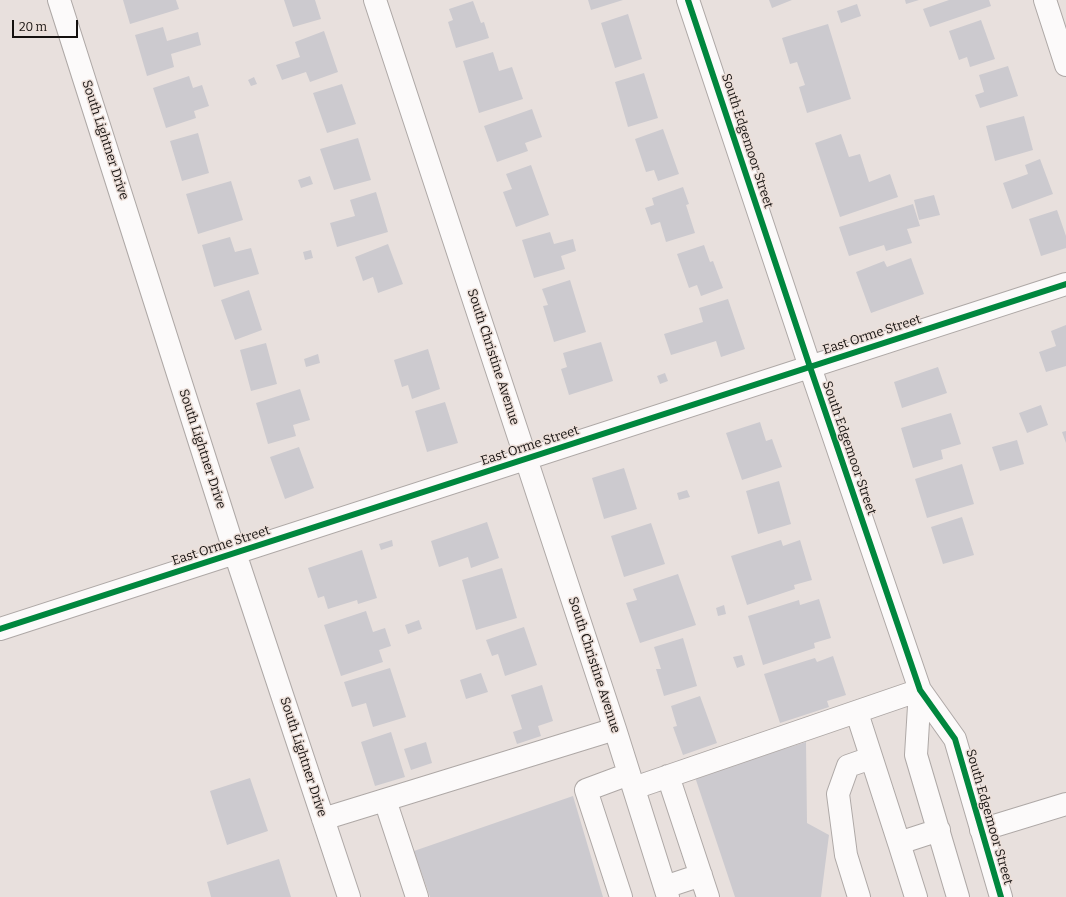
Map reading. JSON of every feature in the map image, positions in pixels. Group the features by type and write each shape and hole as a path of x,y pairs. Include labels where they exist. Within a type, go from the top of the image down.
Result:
{"street":[{"name":"South Lightner Drive","path":"59,0 235,553 349,897"},
{"name":"South Christine Avenue","path":"375,0 632,781 666,892"},
{"name":"South Edgemoor Street","path":"688,0 810,367 920,690 954,739 1001,897"},
{"path":"1045,0 1066,65"},
{"name":"East Orme Street","path":"0,629 1066,284"},
{"name":"South Edgemoor Street","path":"920,690 916,755 958,897"},
{"path":"621,897 586,790 668,776 857,713 920,690"},
{"path":"857,713 916,897"},
{"path":"323,820 615,729"},
{"path":"859,897 846,855 838,794 848,766 872,758"},
{"path":"668,776 708,897"},
{"path":"385,800 417,897"},
{"path":"981,830 1066,804"},
{"path":"899,843 939,830"},
{"path":"666,892 701,875"}],"building":[{"path":"123,0 176,0 179,9 130,24"},
{"path":"284,0 315,0 321,19 293,27"},
{"path":"588,0 623,0 591,10"},
{"path":"769,0 792,0 772,8"},
{"path":"905,0 919,0 906,4"},
{"path":"949,0 989,0 991,6 930,27 923,9"},
{"path":"473,1 481,23 484,22 489,38 456,48 448,22 453,20 449,9"},
{"path":"857,4 861,16 841,23 837,11"},
{"path":"628,14 642,59 615,68 601,23"},
{"path":"981,20 995,59 970,67 967,57 959,60 949,31"},
{"path":"828,24 851,99 807,113 799,87 805,85 797,62 790,64 782,38"},
{"path":"163,27 167,41 198,32 201,45 171,54 174,67 147,76 135,35"},
{"path":"324,31 338,72 310,82 306,72 282,80 276,65 300,57 295,42"},
{"path":"493,52 499,71 512,67 523,99 479,113 463,61"},
{"path":"1008,66 1018,96 980,108 975,95 984,92 979,75"},
{"path":"644,73 658,118 628,127 615,82"},
{"path":"189,76 193,88 202,85 209,106 194,111 196,118 166,128 153,88"},
{"path":"254,77 257,84 251,86 248,80"},
{"path":"342,84 356,124 327,133 313,93"},
{"path":"532,109 542,137 525,143 528,151 497,162 484,126"},
{"path":"1024,116 1033,150 995,161 986,126"},
{"path":"663,129 679,174 658,181 654,170 646,172 635,139"},
{"path":"198,133 209,173 182,181 170,141"},
{"path":"841,134 849,157 860,154 869,182 890,174 898,197 840,217 815,143"},
{"path":"358,138 371,180 334,190 320,149"},
{"path":"1040,159 1053,194 1012,209 1003,183 1028,174 1025,165"},
{"path":"531,165 549,215 516,227 503,192 512,189 506,174"},
{"path":"310,176 313,184 301,188 298,180"},
{"path":"231,181 243,220 198,234 186,194"},
{"path":"683,187 689,204 686,205 695,233 666,242 660,222 651,225 645,208 654,205 652,198"},
{"path":"376,192 388,232 337,247 330,223 355,216 350,200"},
{"path":"934,195 940,215 919,220 914,200"},
{"path":"913,204 920,226 907,229 912,243 886,251 884,245 849,256 839,227"},
{"path":"1057,210 1066,236 1066,248 1041,256 1029,219"},
{"path":"550,232 554,244 573,239 576,251 561,256 565,269 534,278 522,240"},
{"path":"230,237 235,252 251,248 259,274 214,287 202,245"},
{"path":"388,244 403,284 378,293 373,277 363,281 355,257"},
{"path":"704,245 710,262 713,261 723,288 701,296 697,285 689,288 677,254"},
{"path":"311,250 313,258 305,260 303,252"},
{"path":"911,258 924,294 871,313 856,272 884,261 887,267"},
{"path":"570,280 586,332 554,342 543,306 548,305 542,289"},
{"path":"249,290 262,330 235,340 221,300"},
{"path":"728,299 745,349 721,357 716,341 671,355 664,334 703,322 699,308"},
{"path":"1066,325 1066,366 1046,372 1039,352 1056,346 1051,331"},
{"path":"601,342 613,381 569,395 561,369 567,367 563,353"},
{"path":"266,343 277,384 251,391 240,350"},
{"path":"428,349 440,389 412,399 408,385 402,387 394,360"},
{"path":"318,354 320,363 306,367 304,359"},
{"path":"938,367 947,393 902,408 894,382"},
{"path":"665,373 668,381 660,384 657,376"},
{"path":"300,389 310,420 293,425 296,436 268,444 256,403"},
{"path":"445,402 458,443 427,452 415,411"},
{"path":"1041,405 1048,425 1027,433 1019,413"},
{"path":"951,413 961,444 941,450 943,459 913,468 901,428"},
{"path":"760,422 766,441 772,439 782,467 742,480 726,433"},
{"path":"1066,431 1066,443 1062,432"},
{"path":"1017,440 1024,464 1000,471 992,447"},
{"path":"299,447 314,488 285,499 270,457"},
{"path":"962,464 974,504 927,518 915,479"},
{"path":"624,468 637,509 604,519 592,478"},
{"path":"779,481 791,524 758,534 746,491"},
{"path":"687,490 690,497 679,500 677,493"},
{"path":"962,517 974,555 943,564 931,527"},
{"path":"487,522 499,558 471,568 468,557 439,567 431,541"},
{"path":"651,523 665,564 624,577 611,536"},
{"path":"392,540 393,546 381,550 379,544"},
{"path":"781,540 783,546 800,540 812,580 794,585 795,589 747,605 731,556"},
{"path":"362,550 377,598 358,604 357,600 328,609 324,596 318,598 308,568"},
{"path":"502,568 517,618 476,630 462,580"},
{"path":"678,574 696,625 640,643 626,603 637,600 633,589"},
{"path":"819,599 831,638 814,643 815,648 763,665 748,616 799,600 800,605"},
{"path":"724,605 726,614 718,616 716,608"},
{"path":"366,611 373,632 385,628 391,646 379,650 383,662 341,676 324,625"},
{"path":"419,620 422,629 408,634 405,625"},
{"path":"524,627 537,665 505,676 498,654 492,656 486,640"},
{"path":"683,638 697,686 664,696 656,669 661,669 654,647"},
{"path":"742,655 745,665 737,668 733,657"},
{"path":"833,656 846,695 827,701 829,707 780,723 764,674 815,658 817,662"},
{"path":"390,668 406,717 373,727 366,703 352,707 344,682"},
{"path":"481,673 488,692 466,699 460,680"},
{"path":"542,685 553,721 538,726 541,736 517,744 513,732 522,729 511,695"},
{"path":"700,696 717,743 683,755 673,727 677,726 671,706"},
{"path":"391,732 405,777 375,786 361,742"},
{"path":"426,742 432,763 411,770 404,749"},
{"path":"806,742 807,823 829,835 821,897 735,897 695,777"},
{"path":"250,778 268,831 227,845 210,791"},
{"path":"573,796 603,897 430,897 414,851"},
{"path":"279,859 291,897 211,897 207,882"}],"cycle path":[{"path":"688,0 810,367 920,690 955,739 1001,897"},
{"path":"0,629 1066,284"}]}
